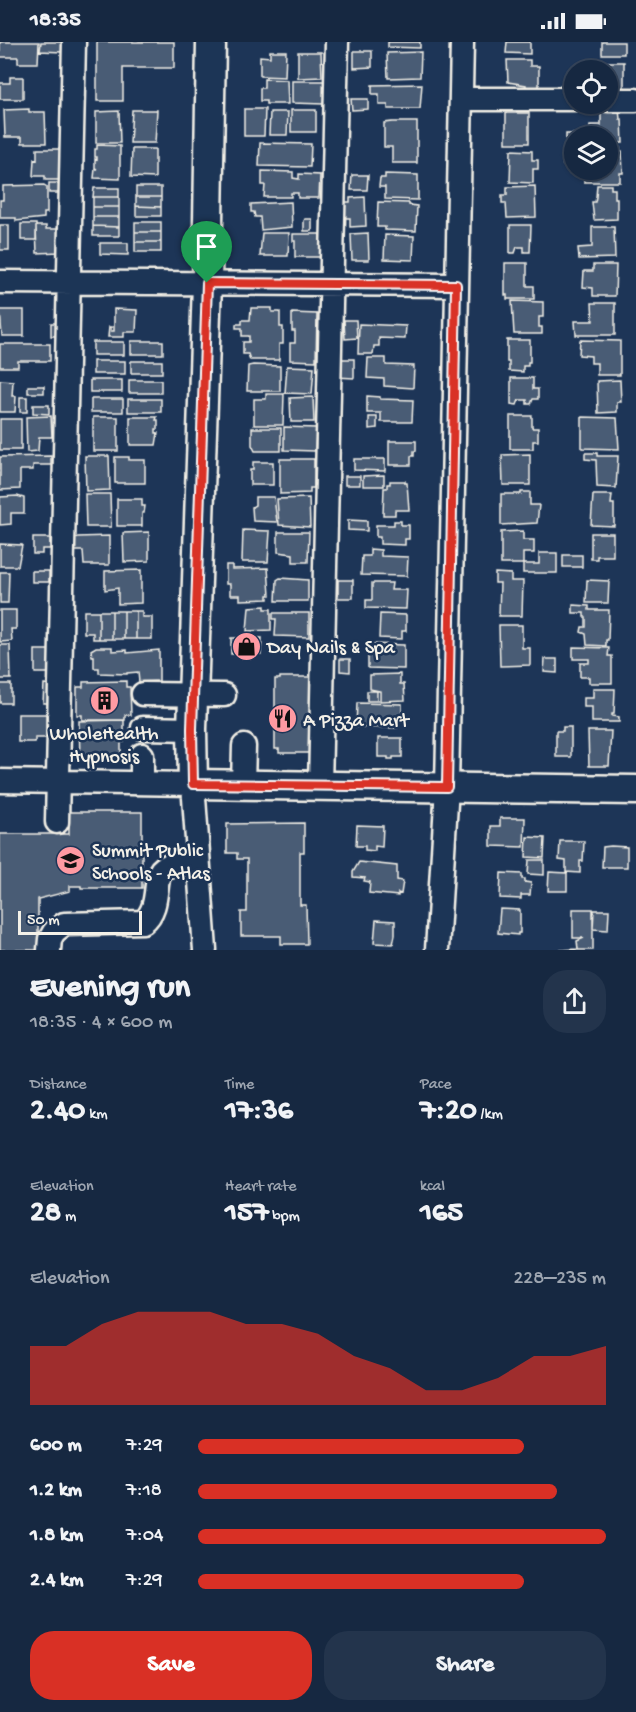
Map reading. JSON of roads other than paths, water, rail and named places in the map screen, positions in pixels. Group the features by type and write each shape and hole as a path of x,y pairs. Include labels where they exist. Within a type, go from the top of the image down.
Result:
{"main road":[{"path":"211,42 207,283 192,729 193,784 636,790"}],"street":[{"path":"57,822 75,42"},
{"path":"320,786 337,42"},
{"path":"436,950 447,787 462,42"},
{"path":"462,99 564,99"},
{"path":"618,99 636,100"},
{"path":"0,282 456,285"},
{"path":"143,694 224,695"},
{"path":"143,728 192,729"},
{"path":"243,746 243,784"},
{"path":"142,756 142,783"},
{"path":"0,781 193,784 205,950"},
{"path":"49,950 50,939 54,932 64,924 143,922 152,914 155,907 158,875 161,869 198,862"}],"place":[{"name":"Day Nails & Spa","path":"246,646"},
{"name":"WholeHealth Hypnosis","path":"104,701"},
{"name":"A Pizza Mart","path":"282,719"},
{"name":"Summit Public Schools - Atlas","path":"71,860"}]}
